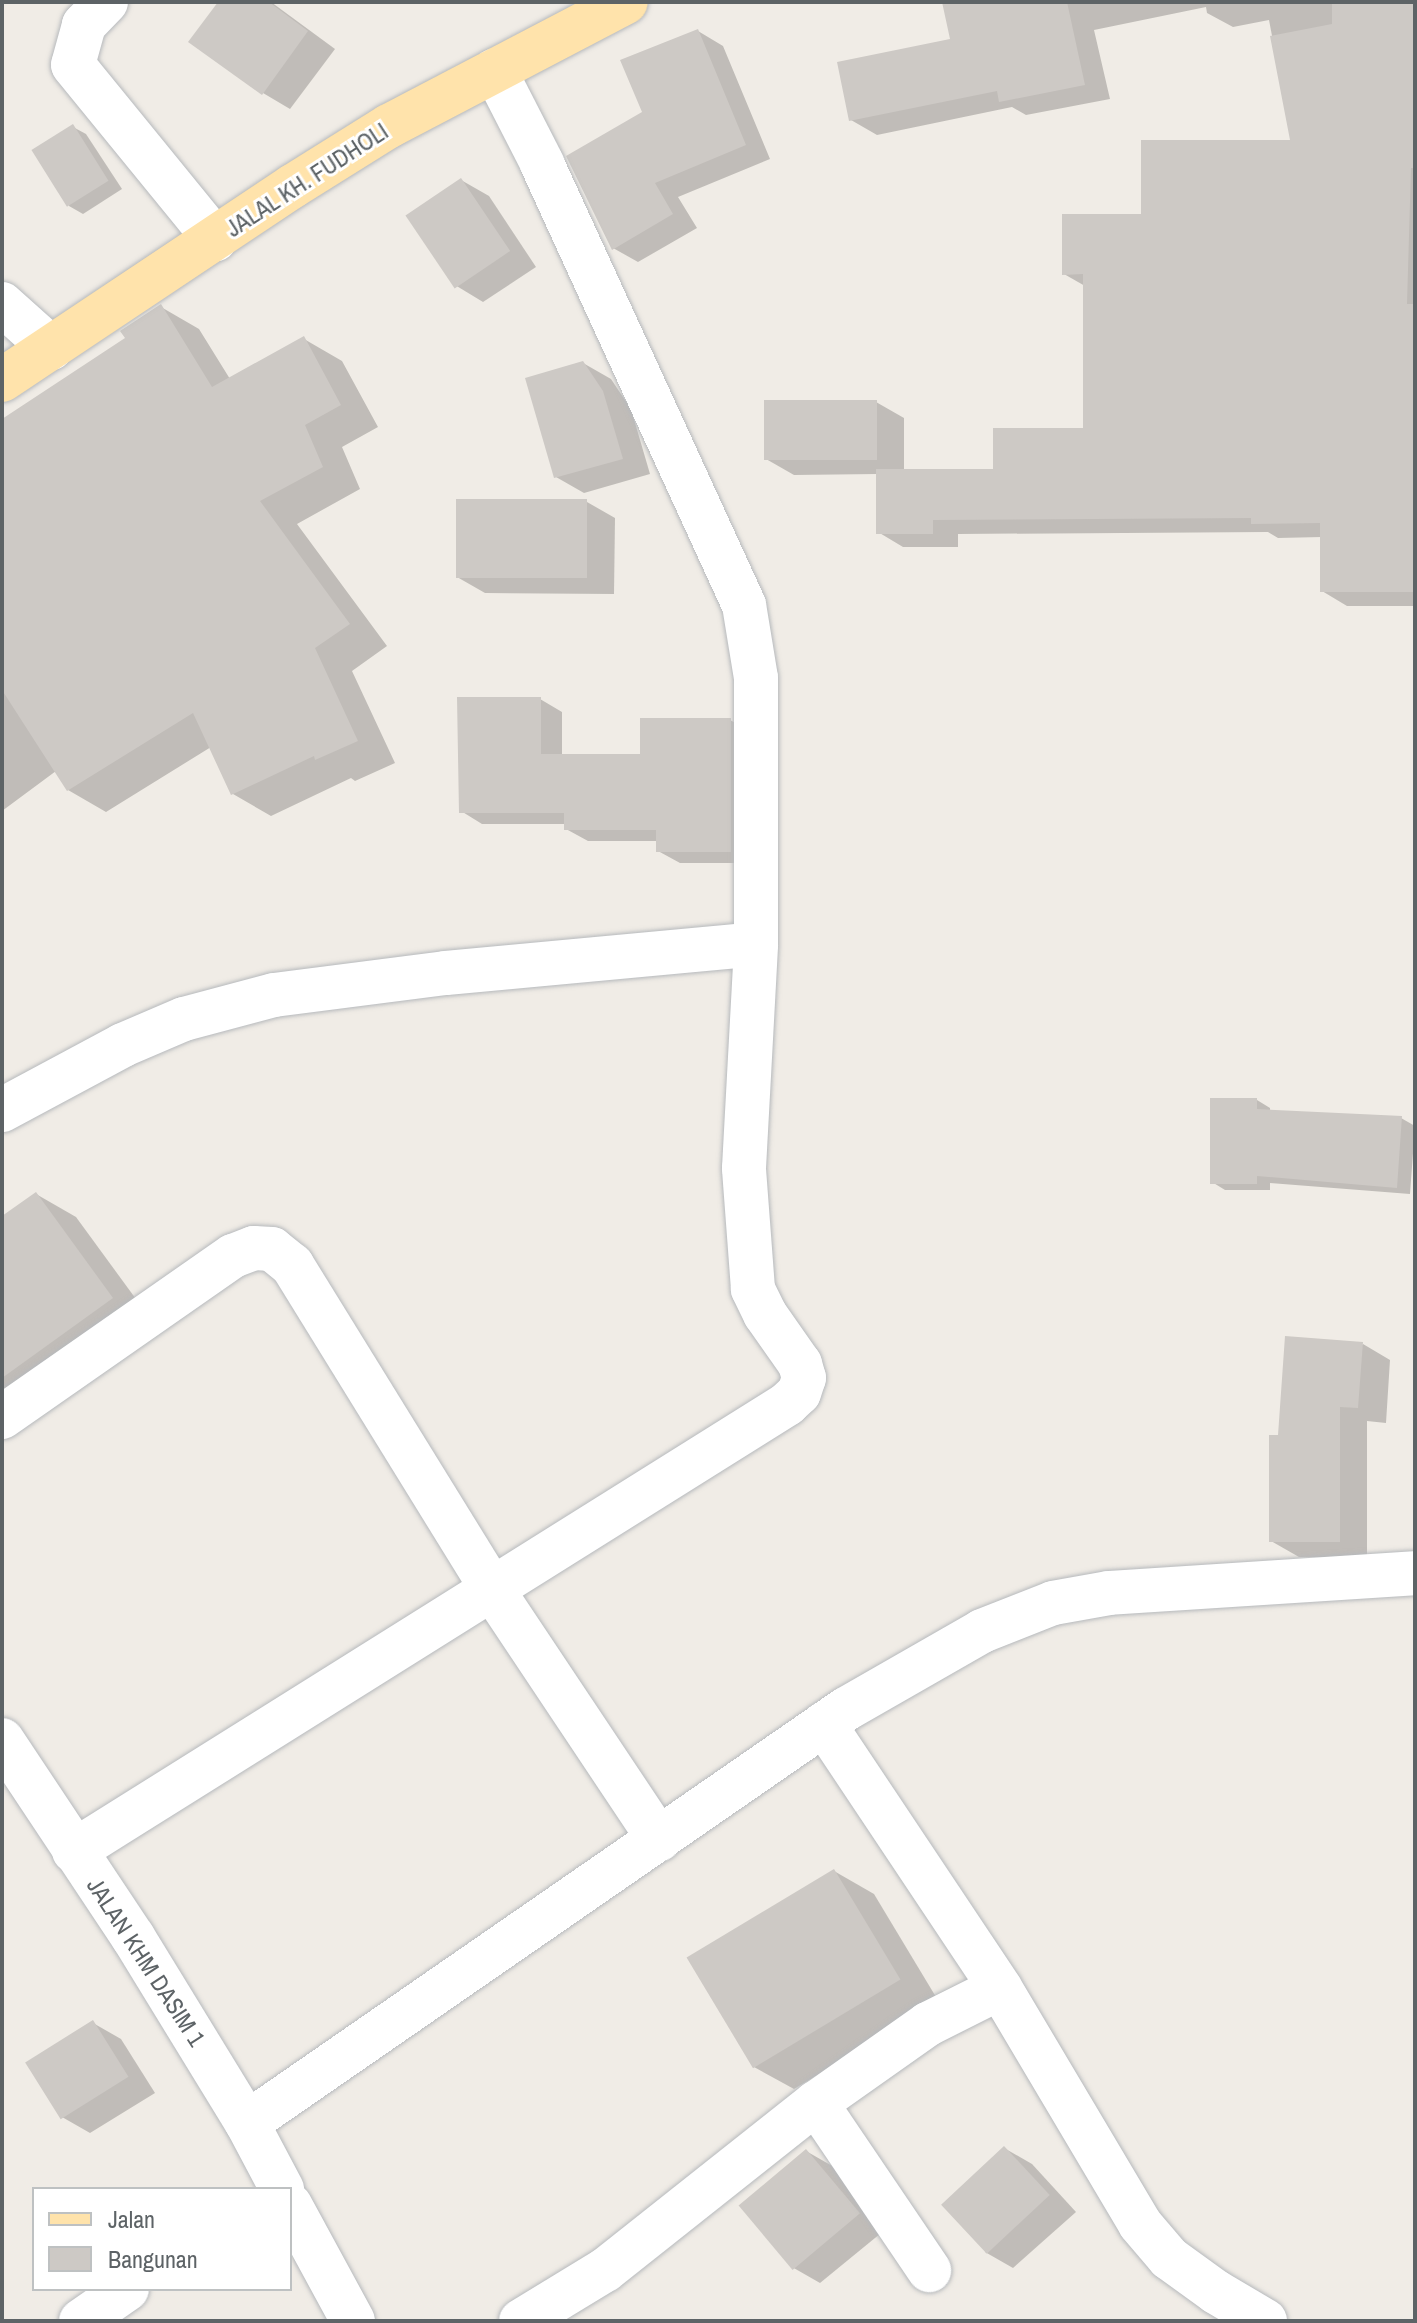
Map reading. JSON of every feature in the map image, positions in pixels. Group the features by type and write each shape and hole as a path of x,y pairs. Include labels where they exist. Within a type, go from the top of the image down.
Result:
{"main road":[{"name":"JALAL KH. FUDHOLI","path":"2,380 389,126 626,2"}],"street":[{"path":"106,2 84,25 73,65 215,239"},
{"path":"74,1851 773,1412 799,1393 804,1378 800,1364 765,1314 753,1289 744,1168 756,944 756,678 744,605 543,165 495,71"},
{"path":"2,304 51,348"},
{"path":"2,1110 123,1045 184,1019 274,995 446,973 756,944"},
{"path":"2,1417 233,1256 254,1248 272,1249 292,1265 492,1589 659,1839"},
{"path":"247,2123 824,1724 982,1631 1053,1603 1109,1593 1415,1573"},
{"path":"824,1724 1000,1988 1140,2224 1169,2258 1216,2292 1265,2321"},
{"name":"JALAN KHM DASIM 1","path":"2,1740 133,1937 247,2123 278,2187"},
{"path":"521,2321 605,2270 816,2103 928,2024 1000,1988"},
{"path":"816,2103 929,2270"},
{"name":"JALAN KHM DASIM 1","path":"292,2212 353,2321"},
{"path":"81,2321 124,2291"}],"building":[{"path":"218,2 269,2 308,31 262,95 188,42"},
{"path":"942,2 1067,2 1085,85 999,102 997,91 849,121 837,62 950,39"},
{"path":"1332,2 1415,2 1415,168 1411,168 1407,304 1415,304 1415,592 1320,592 1320,523 1251,524 1251,518 933,520 933,534 876,534 876,469 993,469 993,428 1083,428 1083,274 1062,275 1062,214 1141,214 1141,140 1290,140 1270,36 1332,24"},
{"path":"698,29 746,145 655,183 673,214 612,250 566,156 642,112 620,60"},
{"path":"73,124 109,181 67,207 31,150"},
{"path":"461,178 510,251 455,288 405,215"},
{"path":"161,304 212,387 304,336 341,405 305,425 323,467 260,501 350,624 315,648 358,741 315,760 314,756 231,795 193,713 67,791 2,690 2,419 125,338 120,331"},
{"path":"583,361 603,391 623,459 554,478 525,378"},
{"path":"764,400 877,400 877,460 764,460"},
{"path":"456,499 587,499 587,578 456,578"},
{"path":"457,697 541,697 541,754 640,754 640,718 731,718 731,852 656,852 656,830 564,830 564,813 459,813"},
{"path":"1210,1098 1257,1098 1257,1109 1402,1116 1397,1188 1257,1176 1257,1184 1210,1184"},
{"path":"36,1192 113,1298 2,1378 2,1216"},
{"path":"1285,1336 1363,1342 1358,1408 1340,1407 1340,1542 1269,1542 1269,1435 1278,1435"},
{"path":"834,1869 900,1980 753,2068 687,1958"},
{"path":"93,2020 129,2077 61,2119 25,2062"},
{"path":"1004,2146 1050,2195 987,2254 941,2205"},
{"path":"806,2149 860,2213 793,2270 739,2206"}]}
